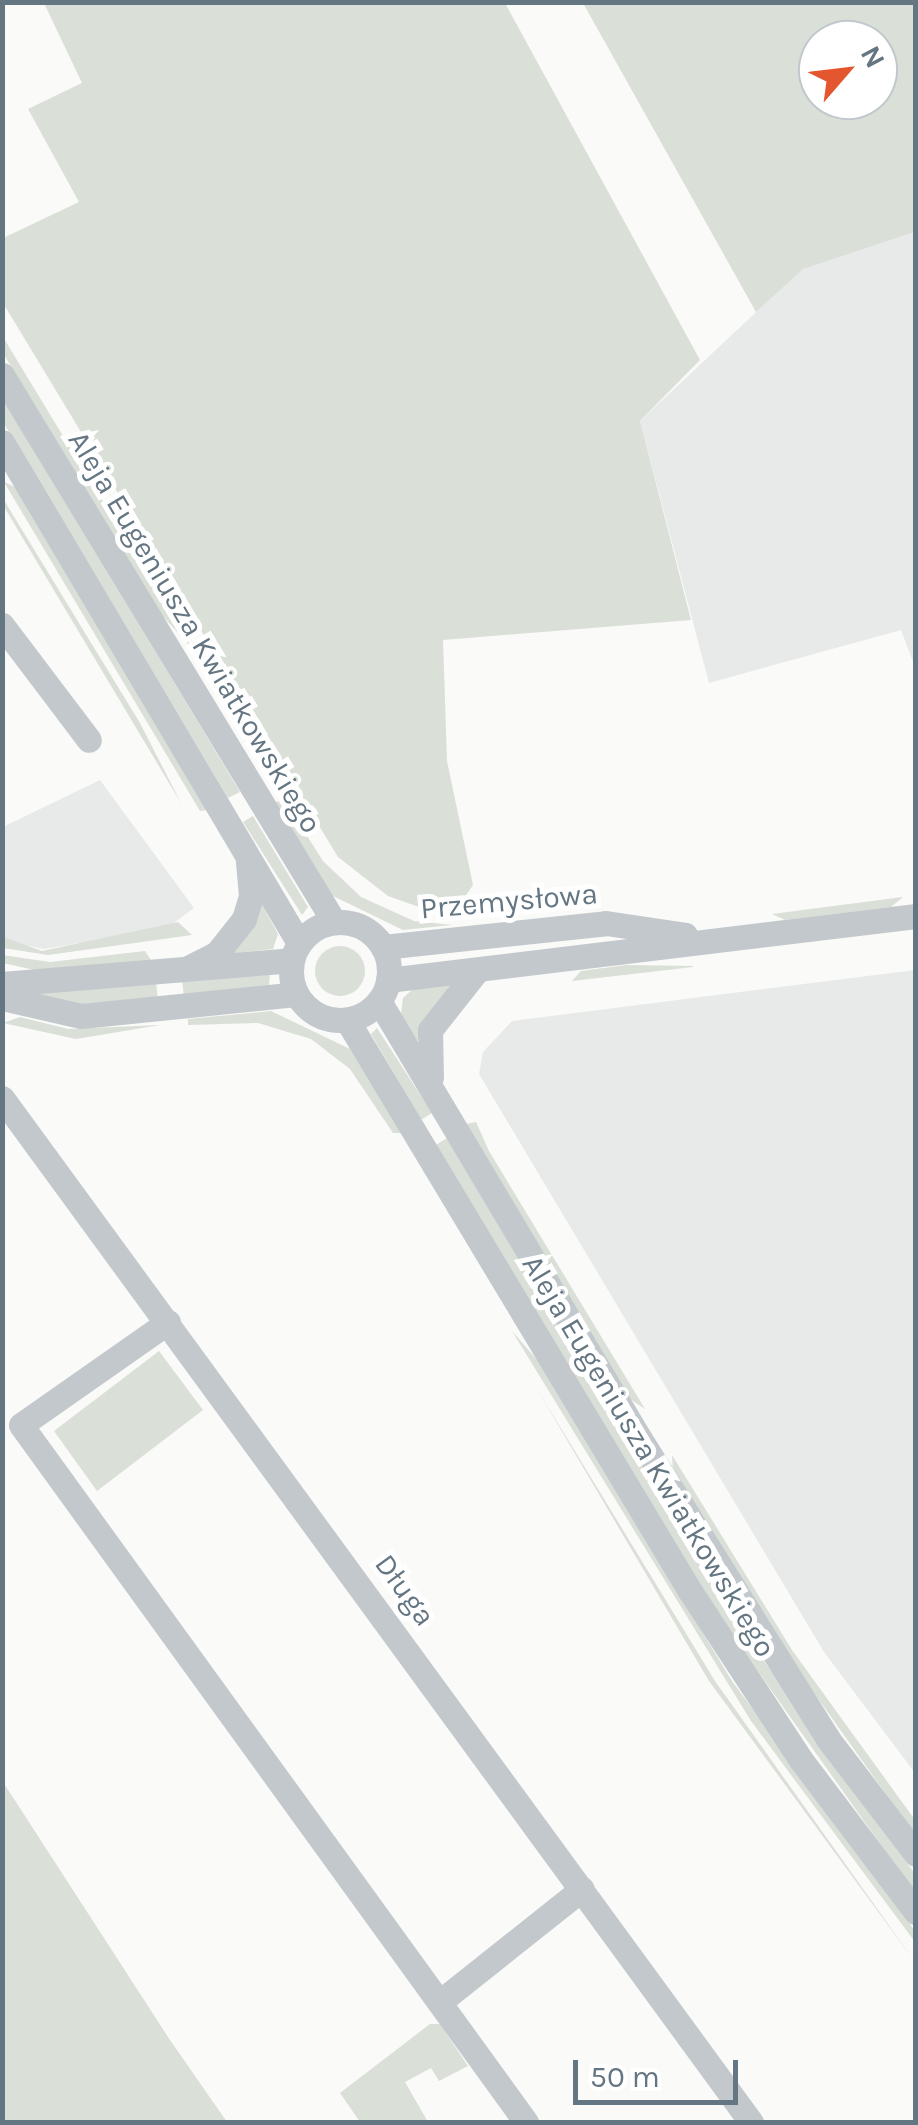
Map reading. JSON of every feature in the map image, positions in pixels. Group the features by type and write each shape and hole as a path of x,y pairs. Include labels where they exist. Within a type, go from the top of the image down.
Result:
{"street":[{"name":"Aleja Eugeniusza Kwiatkowskiego","path":"2,375 334,922"},
{"path":"2,984 189,968 295,952 334,922 362,927 383,947 384,990 347,1020 318,1015 296,994 295,952 243,846 6,456"},
{"path":"2,624 88,740"},
{"path":"189,968 217,952 244,919 252,873 243,846"},
{"name":"Przemysłowa","path":"384,990 700,938 916,916"},
{"name":"Przemysłowa","path":"383,947 606,923 700,938"},
{"path":"439,1101 428,1061 430,1030 475,974"},
{"name":"Aleja Eugeniusza Kwiatkowskiego","path":"384,990 439,1101 828,1740 916,1854"},
{"path":"2,998 81,1016 296,994"},
{"name":"Aleja Eugeniusza Kwiatkowskiego","path":"347,1020 690,1591 801,1760 916,1912"},
{"name":"Długa","path":"7,1113 168,1322 751,2122"},
{"path":"168,1322 21,1425 526,2122"},
{"path":"441,2001 582,1888"}],"shaded area":[{"path":"44,3 505,3 700,360 640,421 691,620 443,640 447,761 473,885 460,904 419,907 388,896 338,857 3,303 3,238 79,202 28,109 82,83"},
{"path":"583,3 915,3 915,232 803,269 756,312"},
{"path":"915,232 915,667 901,630 709,683 640,421 802,269"},
{"path":"3,337 191,647 159,612 3,353"},
{"path":"3,398 240,792 228,798 3,422"},
{"path":"4,482 15,487 208,810 200,811"},
{"path":"2,497 140,723 181,803 3,505"},
{"path":"100,780 194,908 167,928 44,949 3,941 3,827"},
{"path":"285,801 323,861 361,897 414,921 452,925 403,930 331,895 273,802"},
{"path":"253,816 308,907 302,915 243,822"},
{"path":"903,897 891,907 785,920 772,914"},
{"path":"259,899 278,934 273,949 226,954"},
{"path":"178,922 192,935 48,955 3,948 3,937 42,951"},
{"path":"340,946 358,953 365,971 358,989 340,996 322,989 315,971 322,953"},
{"path":"145,951 151,960 39,971 3,963 2,955 50,962"},
{"path":"626,965 693,967 572,981 581,971"},
{"path":"916,970 915,1773 824,1652 479,1074 483,1052 512,1021"},
{"path":"270,972 269,986 184,996 182,981"},
{"path":"453,980 416,1040 401,1014 403,998 414,988"},
{"path":"156,983 158,999 76,1005 10,991"},
{"path":"271,1011 350,1049 402,1133 393,1133 350,1069 311,1039 258,1023 188,1025 188,1019"},
{"path":"20,1017 68,1029 160,1025 76,1039 3,1023"},
{"path":"377,1028 432,1113 421,1120 371,1034"},
{"path":"476,1122 489,1151 645,1409 630,1399 466,1124"},
{"path":"447,1138 746,1636 915,1874 915,1893 725,1625 436,1145"},
{"path":"512,1331 537,1360 732,1681 915,1931 915,1942 751,1721"},
{"path":"159,1351 203,1410 97,1491 54,1431"},
{"path":"537,1389 715,1681 915,1962 709,1681"},
{"path":"672,1455 792,1650 915,1820 915,1835 787,1655 673,1471"},
{"path":"3,1782 170,2040 227,2122 3,2122"},
{"path":"430,2024 440,2024 468,2066 439,2081 431,2068 405,2082 428,2122 360,2122 340,2093"}]}
